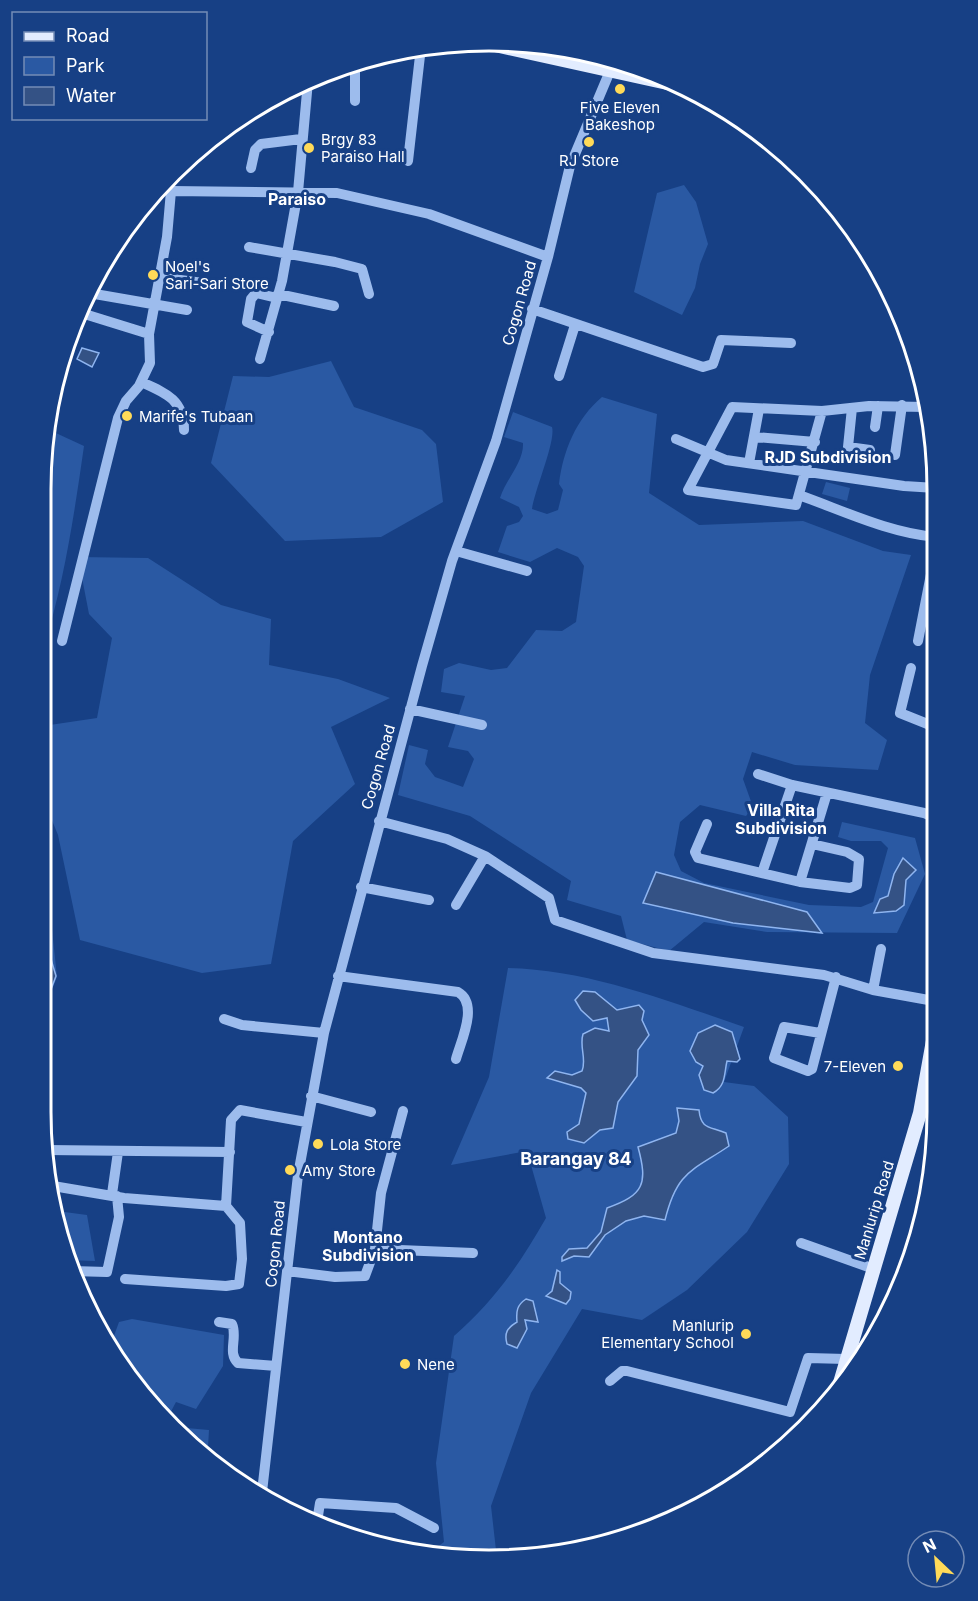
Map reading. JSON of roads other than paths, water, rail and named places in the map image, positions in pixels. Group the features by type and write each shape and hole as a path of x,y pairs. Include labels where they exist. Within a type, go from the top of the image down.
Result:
{"main road":[{"path":"558,57 587,62"},
{"name":"Manlurip Road","path":"844,1368 920,1113 927,1074"}],"street":[{"path":"408,161 420,57"},
{"name":"Cogon Road","path":"263,1486 306,1122 338,976 410,709 456,551 496,441 548,257 570,166 611,69"},
{"path":"355,72 355,101"},
{"path":"260,359 278,296 298,192 307,91"},
{"path":"251,168 255,150 261,144 301,140"},
{"path":"171,188 337,193 429,214 548,257"},
{"path":"62,641 118,418 150,363 149,334 167,237 167,192"},
{"path":"249,247 287,252 362,269 369,294"},
{"path":"158,278 203,282"},
{"path":"269,332 247,322 251,299 256,293 334,306"},
{"path":"96,294 187,310"},
{"path":"532,309 704,367 713,364 721,340 791,344"},
{"path":"87,315 149,334"},
{"path":"559,376 575,325"},
{"path":"141,382 157,389 178,405 184,415 184,430"},
{"path":"895,455 902,405"},
{"path":"822,411 800,495 795,506 688,490 709,455 729,409 735,406 822,411 878,406 919,406"},
{"path":"875,428 878,406"},
{"path":"852,408 848,447 870,450"},
{"path":"749,463 759,409"},
{"path":"755,437 815,442"},
{"path":"676,439 709,455 749,463 927,487"},
{"path":"800,495 886,528 927,537"},
{"path":"456,551 527,571"},
{"path":"918,641 927,589"},
{"path":"911,668 900,713 927,724"},
{"path":"410,709 482,725"},
{"path":"758,774 827,793 927,811"},
{"path":"762,873 792,785"},
{"path":"800,882 827,793"},
{"path":"379,821 447,839 485,856 544,894 551,903 555,920 653,953 836,977 873,990 927,1000"},
{"path":"707,824 695,856 800,882 850,888 857,885 859,859 847,852 812,844"},
{"path":"456,905 485,856"},
{"path":"361,887 429,900"},
{"path":"873,990 882,949"},
{"path":"338,976 458,992 464,996 468,1005 468,1014 456,1059"},
{"path":"820,1033 784,1027 774,1058 808,1071 812,1069 836,977"},
{"path":"224,1019 242,1025 324,1033"},
{"path":"311,1096 371,1112"},
{"path":"125,1279 226,1286 239,1284 242,1259 240,1223 226,1206 231,1120 240,1110 306,1122"},
{"path":"287,1271 335,1277 365,1276 375,1249 381,1193 403,1111"},
{"path":"53,1150 230,1152"},
{"path":"81,1271 107,1272 119,1217 115,1195 118,1152"},
{"path":"58,1187 226,1206"},
{"path":"801,1243 874,1269"},
{"path":"375,1249 473,1253"},
{"path":"219,1322 232,1324 234,1329 232,1353 238,1363 276,1366"},
{"path":"610,1381 622,1371 627,1371 790,1412 807,1358 846,1359"},
{"path":"318,1516 320,1503 396,1508 434,1528"}],"water":[{"path":"82,348 99,353 92,367 77,359"},
{"path":"903,858 916,870 906,880 904,905 896,911 874,913 880,899 888,896 894,874"},
{"path":"656,872 807,912 822,933 733,923 643,903"},
{"path":"51,959 56,976 51,989"},
{"path":"583,991 595,992 617,1010 639,1005 644,1011 642,1020 649,1035 638,1050 637,1076 618,1102 613,1128 600,1130 584,1143 568,1139 567,1132 579,1124 586,1093 581,1088 547,1078 555,1071 572,1075 582,1071 583,1034 595,1028 609,1031 607,1018 593,1021 581,1010 575,1000"},
{"path":"715,1025 732,1032 740,1059 737,1062 727,1061 722,1083 713,1093 704,1090 699,1075 703,1066 696,1062 690,1051 698,1033"},
{"path":"677,1108 699,1110 704,1124 726,1133 729,1146 696,1167 681,1182 675,1191 665,1220 644,1216 626,1221 605,1235 589,1257 574,1256 562,1261 562,1257 569,1249 587,1248 601,1232 607,1208 636,1193 640,1187 643,1170 638,1147 676,1133 679,1121"},
{"path":"557,1270 560,1272 560,1283 571,1292 566,1304 546,1296 552,1291"},
{"path":"526,1299 533,1301 538,1322 525,1320 527,1329 517,1348 507,1344 506,1334 517,1322 518,1309"}],"place":[{"name":"Five Eleven Bakeshop","path":"620,89"},
{"name":"RJ Store","path":"589,142"},
{"name":"Brgy 83 Paraiso Hall","path":"309,148"},
{"name":"Noel's Sari-Sari Store","path":"153,275"},
{"name":"Marife's Tubaan","path":"127,416"},
{"name":"7-Eleven","path":"898,1066"},
{"name":"Lola Store","path":"318,1144"},
{"name":"Amy Store","path":"290,1170"},
{"name":"Manlurip Elementary School","path":"746,1334"},
{"name":"Nene","path":"405,1364"}],"district":[{"name":"Paraiso","path":"297,199"},
{"name":"RJD Subdivision","path":"828,457"},
{"name":"Villa Rita Subdivision","path":"781,819"},
{"name":"Barangay 84","path":"576,1158"},
{"name":"Montano Subdivision","path":"368,1246"}]}
